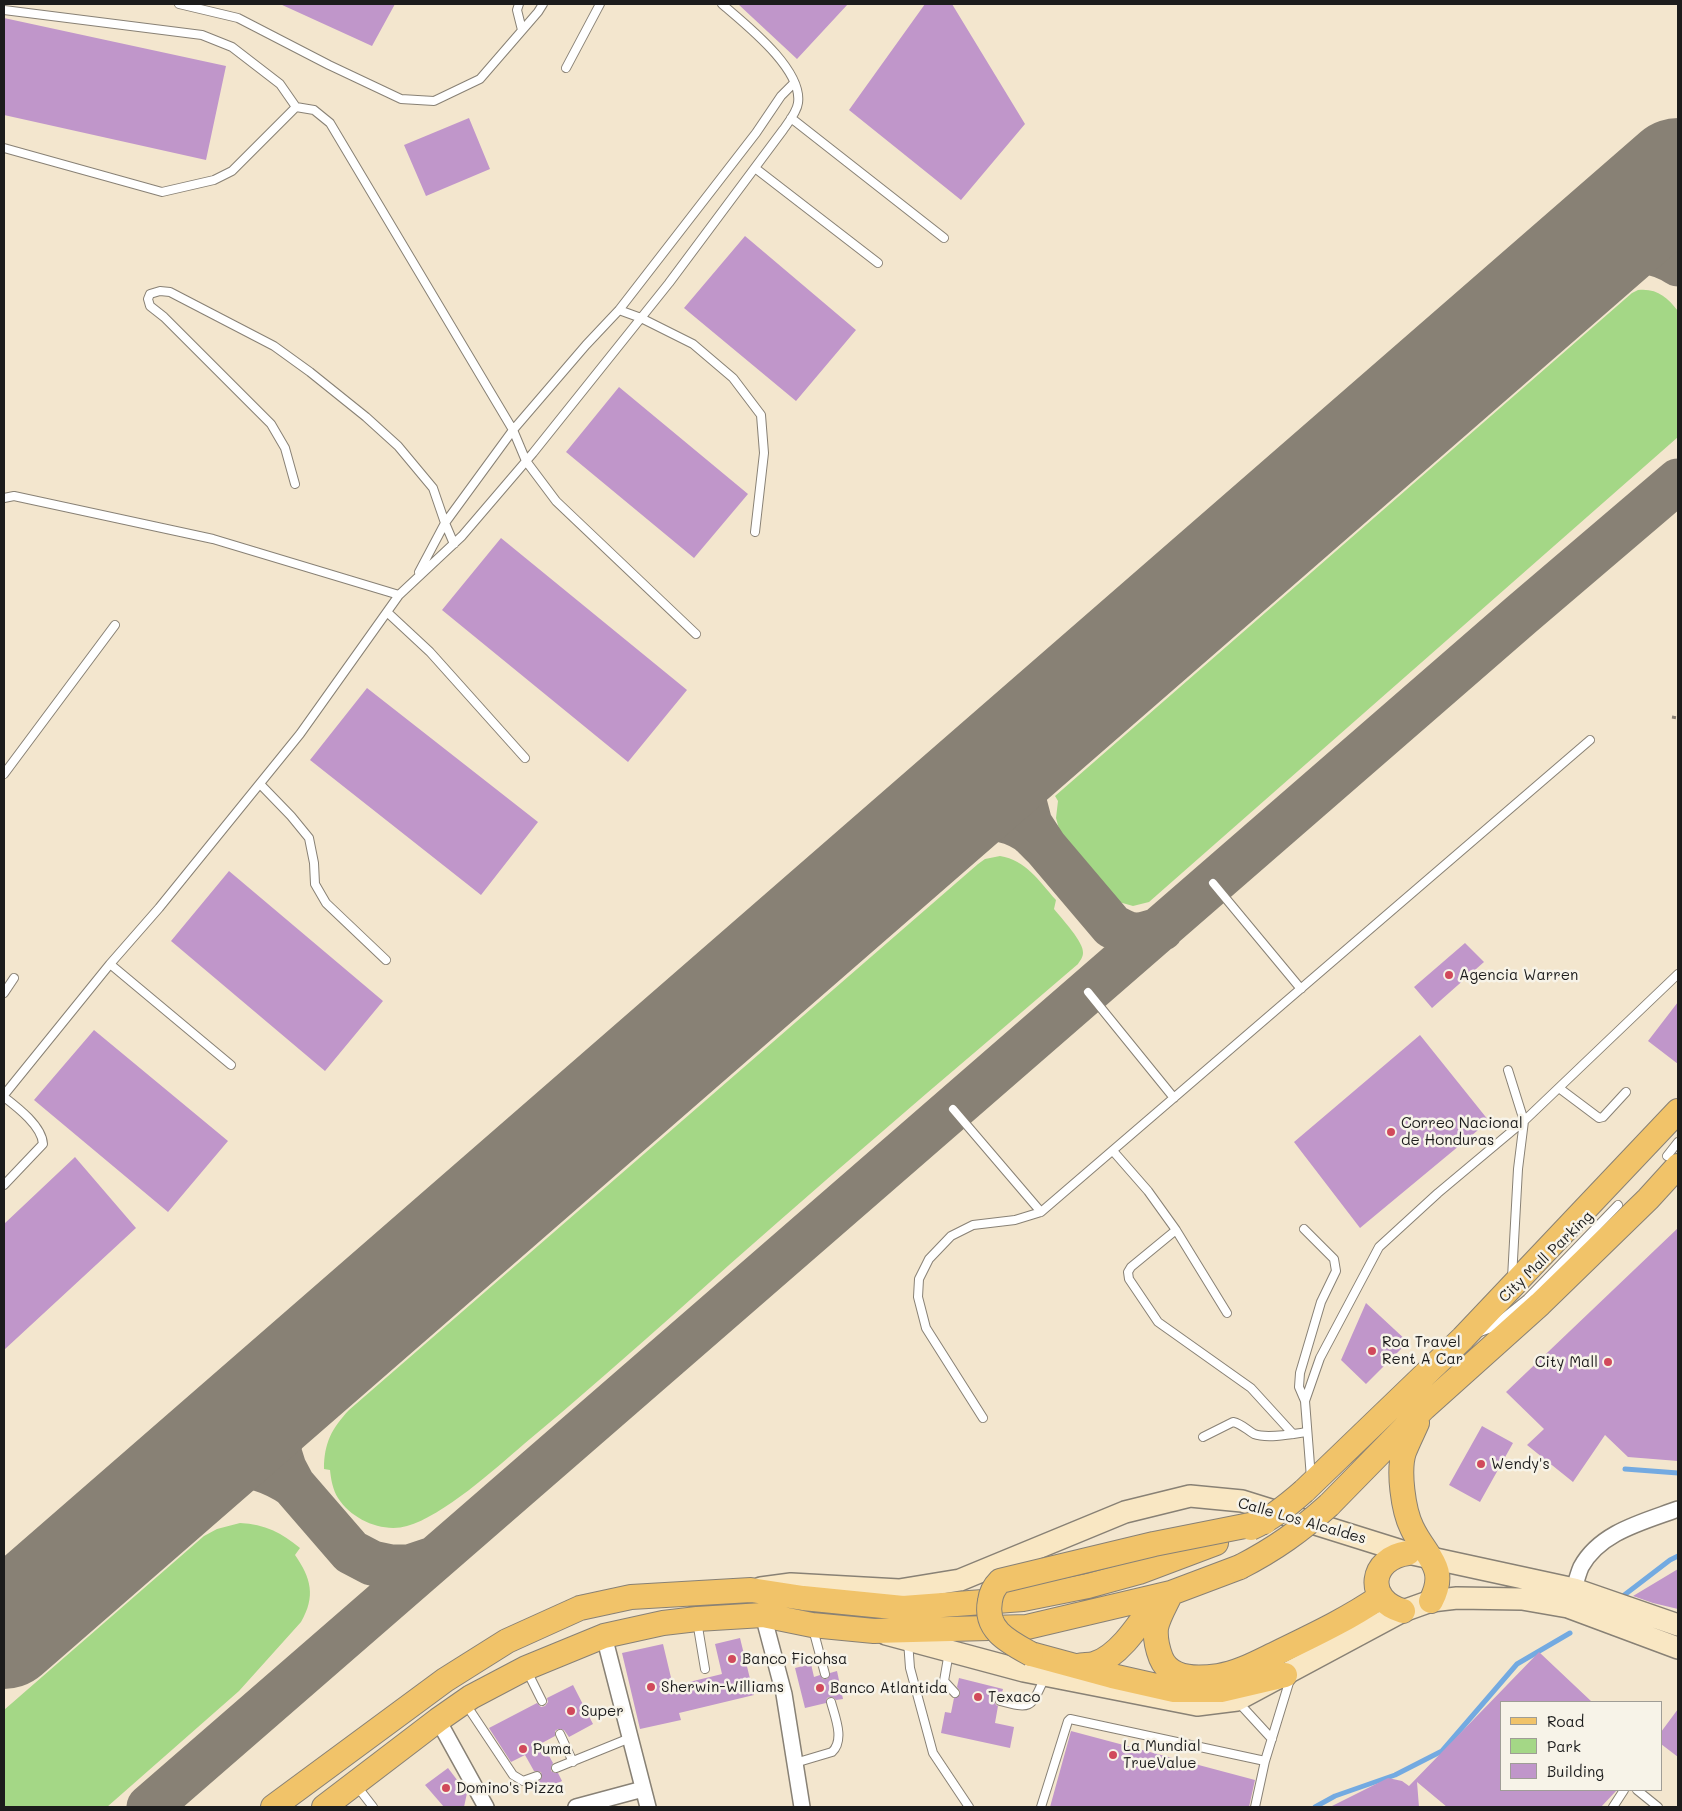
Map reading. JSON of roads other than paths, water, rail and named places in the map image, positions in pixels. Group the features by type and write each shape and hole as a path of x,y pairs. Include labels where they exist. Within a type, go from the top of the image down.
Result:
{"main road":[{"path":"273,1807 445,1680 507,1641 580,1608 631,1597 751,1590 803,1598 903,1608 1024,1599 1088,1586 1140,1572 1265,1522 1286,1507 1463,1338 1678,1111"},
{"path":"324,1807 464,1702 526,1668 604,1636 664,1623 763,1615 812,1625 874,1631 1027,1627 1165,1595 1240,1567 1272,1550 1302,1529 1329,1505 1424,1408 1540,1304 1648,1199 1673,1161"},
{"path":"1424,1408 1404,1453 1401,1488 1419,1555 1436,1567 1438,1579 1431,1601"},
{"name":"Calle Los Alcaldes","path":"751,1590 791,1584 899,1590 960,1580 1125,1512 1190,1496 1242,1502 1419,1555 1574,1589 1678,1625"},
{"path":"1265,1522 1154,1544 1000,1581 994,1587 990,1600 989,1618 999,1634 1031,1654 1174,1690 1221,1690 1431,1601 1457,1598 1522,1599 1568,1607 1678,1648"},
{"path":"1403,1612 1390,1606 1380,1597 1377,1582 1382,1568 1393,1557 1419,1555"},
{"path":"1165,1595 1156,1628 1156,1639 1164,1666 1174,1674 1196,1678 1220,1676 1247,1666 1292,1661"},
{"path":"1074,1666 1094,1664 1110,1656 1165,1595"},
{"path":"874,1631 949,1652 1046,1675 1197,1706 1237,1700 1380,1597"}],"street":[{"path":"1574,1589 1581,1568 1600,1544 1626,1528 1678,1510"},
{"path":"763,1615 784,1694 802,1807"},
{"path":"604,1636 648,1807"},
{"path":"438,1720 486,1807"},
{"path":"576,1807 643,1789"}],"lane":[{"path":"179,4 238,18 329,65 401,99 434,101 480,79 543,4"},
{"path":"519,4 517,10 522,30"},
{"path":"566,68 600,4"},
{"path":"4,1185 43,1144 43,1137 23,1112 4,1096 300,734 399,595 462,536 526,461 641,318 791,118 798,105 798,97 794,83 783,63 771,49 722,4"},
{"path":"4,10 202,36 232,47 280,84 296,107 314,110 330,123 513,430 526,461 556,501 696,634"},
{"path":"416,578 445,523 513,430 586,345 619,310 756,134 781,96 794,83"},
{"path":"4,148 162,192 214,180 232,171 296,107"},
{"path":"791,118 944,238"},
{"path":"755,168 878,263"},
{"path":"295,484 285,448 271,424 164,317 150,306 148,299 150,294 165,291 176,295 274,346 366,417 398,446 433,488 454,544"},
{"path":"619,310 641,318 693,344 733,378 761,415 764,453 755,532"},
{"path":"4,498 14,496 213,539 399,595"},
{"path":"387,612 430,652 525,758"},
{"path":"4,774 115,625"},
{"path":"983,1418 926,1328 918,1297 919,1279 929,1259 950,1236 973,1225 1015,1220 1041,1212 1590,740"},
{"path":"260,784 309,838 314,863 315,884 326,903 386,960"},
{"path":"1213,883 1300,989"},
{"path":"110,964 231,1065"},
{"path":"1305,1401 1320,1358 1379,1247 1524,1121 1678,974"},
{"path":"4,993 14,978"},
{"path":"1088,992 1174,1098"},
{"path":"1508,1070 1524,1121 1518,1169 1512,1287"},
{"path":"1559,1088 1599,1118 1626,1092"},
{"path":"953,1109 1041,1212"},
{"path":"1673,1161 1678,1142"},
{"path":"1113,1151 1148,1191 1176,1230 1227,1313"},
{"name":"City Mall Parking","path":"1463,1338 1491,1328 1527,1299 1618,1205"},
{"path":"1304,1229 1334,1259 1336,1271 1318,1309 1300,1373 1300,1387 1305,1401 1308,1486"},
{"path":"1176,1230 1131,1267 1128,1272 1129,1279 1158,1322 1251,1388 1293,1434"},
{"path":"1203,1437 1233,1422 1239,1423 1255,1434 1264,1436 1307,1432"},
{"path":"697,1619 705,1669"},
{"path":"812,1625 824,1674"},
{"path":"908,1640 910,1668 933,1753 969,1807"},
{"path":"949,1652 944,1681 956,1693"},
{"path":"1255,1807 1265,1761 1292,1661"},
{"path":"526,1668 542,1701"},
{"path":"1000,1701 1022,1707 1030,1704 1034,1700 1046,1675"},
{"path":"1237,1700 1272,1739"},
{"path":"464,1702 513,1775 523,1781 537,1776"},
{"path":"794,1763 832,1752 836,1748 840,1740 832,1702"},
{"path":"1042,1807 1070,1719 1265,1761"},
{"path":"560,1734 574,1762"},
{"path":"556,1768 630,1738"},
{"path":"354,1784 372,1807"},
{"path":"1614,1807 1623,1791"},
{"path":"1638,1791 1658,1807"}],"waterway":[{"path":"1625,1469 1678,1473"},
{"path":"1623,1596 1678,1556"},
{"path":"1315,1807 1335,1796 1395,1775 1442,1751 1517,1664 1570,1633"}],"place":[{"name":"Agencia Warren","path":"1449,975"},
{"name":"Correo Nacional de Honduras","path":"1391,1132"},
{"name":"Roa Travel Rent A Car","path":"1372,1351"},
{"name":"City Mall","path":"1608,1362"},
{"name":"Wendy's","path":"1481,1464"},
{"name":"Banco Ficohsa","path":"732,1659"},
{"name":"Sherwin-Williams","path":"651,1687"},
{"name":"Banco Atlantida","path":"820,1688"},
{"name":"Texaco","path":"978,1697"},
{"name":"Super","path":"571,1711"},
{"name":"Puma","path":"523,1749"},
{"name":"La Mundial TrueValue","path":"1113,1755"},
{"name":"Domino's Pizza","path":"446,1788"}]}
